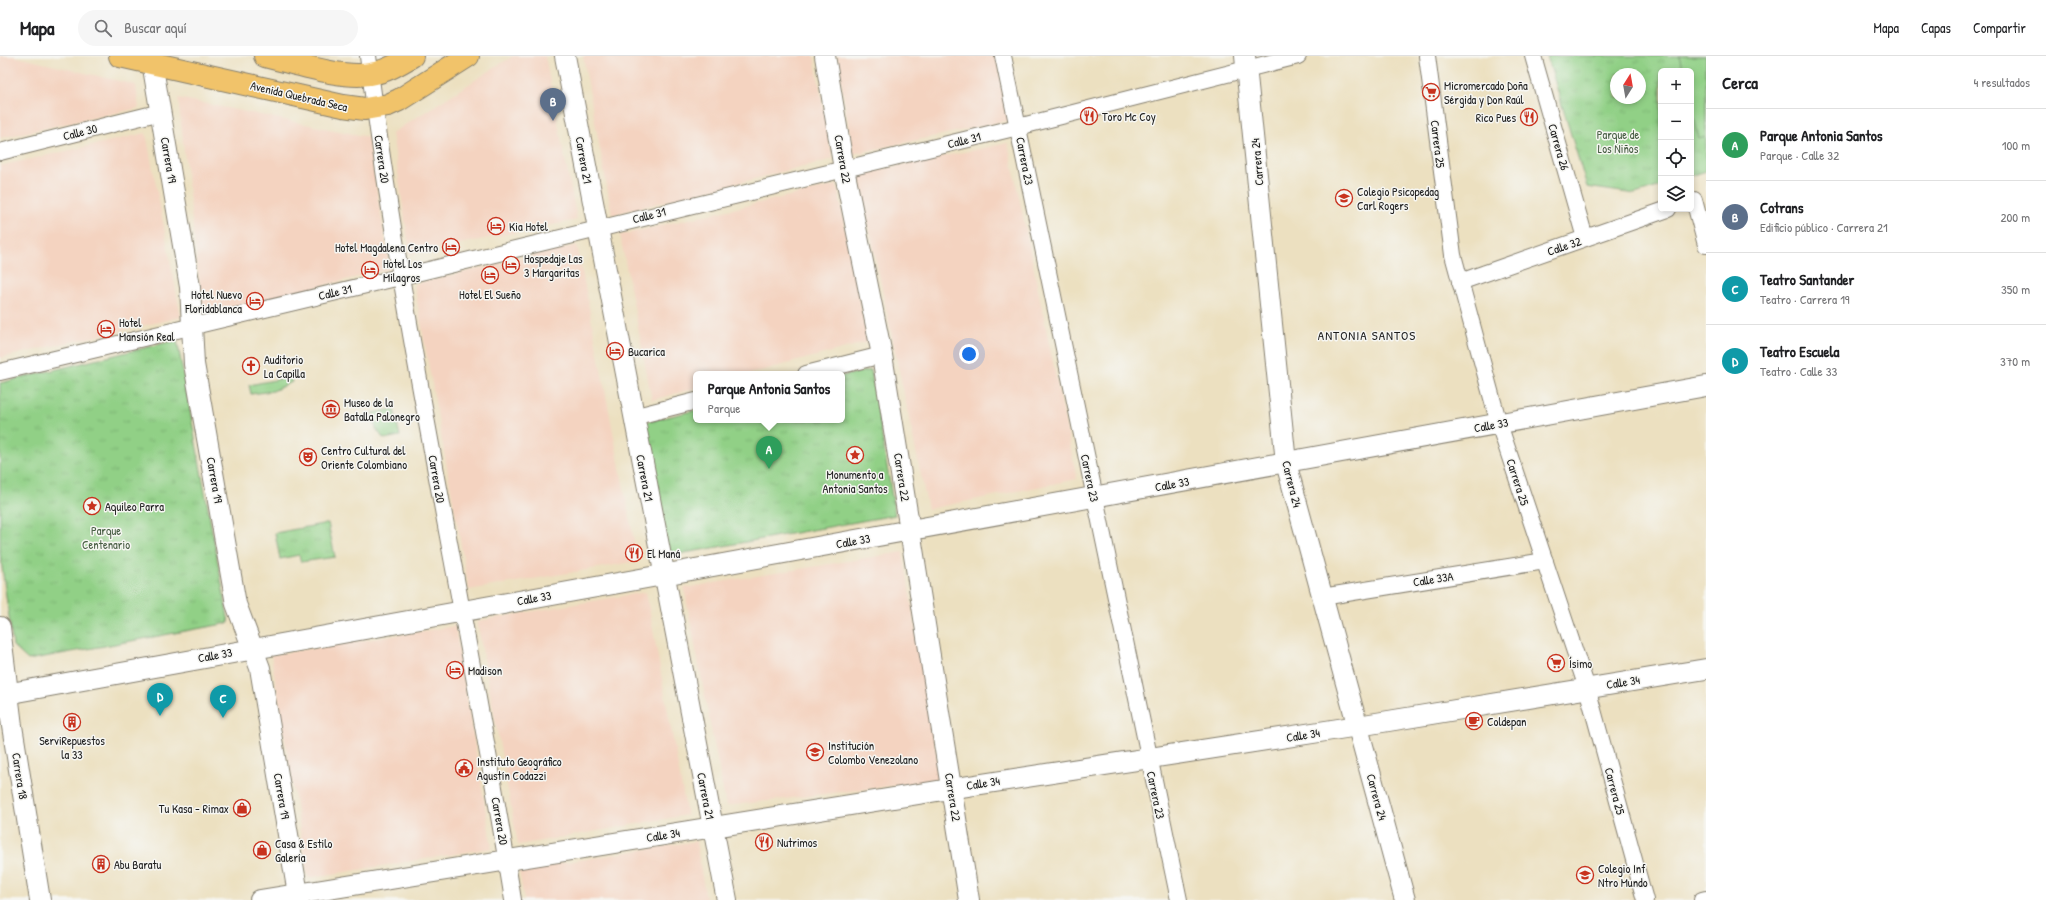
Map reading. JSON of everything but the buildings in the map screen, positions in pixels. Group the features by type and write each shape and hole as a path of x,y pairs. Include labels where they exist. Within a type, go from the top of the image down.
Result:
{"main road":[{"name":"Avenida Quebrada Seca","path":"120,56 151,60 357,109 376,109 399,100 468,56"},
{"path":"265,56 343,74 370,65 394,66 412,56"}],"street":[{"name":"Carrera 21","path":"565,56 663,575 727,900"},
{"name":"Carrera 22","path":"825,56 844,169 882,355 969,900"},
{"name":"Carrera 23","path":"1003,56 1179,900"},
{"name":"Calle 31","path":"0,372 400,277 1018,127 1247,62 1298,56"},
{"name":"Carrera 25","path":"1427,56 1453,255 1499,424 1587,688 1645,900"},
{"name":"Carrera 26","path":"1533,56 1585,238"},
{"name":"Carrera 19","path":"151,60 190,287 194,364 236,604 242,623 254,648 260,668 299,897"},
{"name":"Carrera 24","path":"1247,62 1286,463 1405,900"},
{"name":"Carrera 20","path":"370,65 382,168 400,277 507,859 513,900"},
{"name":"Calle 30","path":"0,152 161,112"},
{"path":"1697,199 1706,245"},
{"name":"Calle 32","path":"1460,282 1659,212"},
{"path":"818,371 882,355"},
{"name":"Calle 33","path":"4,694 1094,498 1706,386"},
{"path":"633,417 693,402"},
{"name":"Calle 33A","path":"1322,597 1545,561"},
{"name":"Carrera 18","path":"0,627 4,694 40,900"},
{"name":"Calle 34","path":"260,900 299,897 507,859 952,788 1358,726 1706,669"},
{"path":"1702,900 1706,899"}],"shaded area":[{"path":"0,56 13,56 136,85 139,108 0,138"},
{"path":"513,56 545,56 577,220 410,254 392,133"},
{"path":"583,56 814,56 833,159 612,215"},
{"path":"837,56 996,56 1010,120 853,154"},
{"path":"178,98 368,137 390,269 203,315"},
{"path":"146,133 181,317 0,358 0,166"},
{"path":"1008,143 1077,479 928,509 858,174"},
{"path":"837,185 868,342 760,371 693,371 693,389 652,400 620,235"},
{"path":"577,245 638,561 469,590 414,284"},
{"path":"903,552 941,780 726,806 684,588"},
{"path":"646,592 687,815 518,845 477,621"},
{"path":"455,626 492,848 308,878 271,655"},
{"path":"696,841 706,900 524,900 519,870"}],"green space":[{"name":"Parque de Los Niños","path":"1547,56 1706,56 1706,171 1694,175 1694,68 1658,68 1658,187 1635,194 1587,187"},
{"path":"1679,56 1706,56 1706,137 1699,139 1694,118 1694,68 1682,68"},
{"name":"Parque Centenario","path":"177,340 229,623 28,660 13,646 0,553 0,383"},
{"path":"871,370 895,515 668,556 642,423 693,411 693,423 845,423 845,375"},
{"path":"290,377 292,382 273,391 251,394 249,385"},
{"path":"394,409 400,436 384,439 376,429 373,413"},
{"path":"328,523 335,557 301,562 299,555 280,559 275,533"}],"place":[{"name":"Micromercado Doña Sérgida y Don Raúl","path":"1431,92"},
{"name":"Toro Mc Coy","path":"1089,116"},
{"name":"Rico Pues","path":"1529,117"},
{"name":"Cotrans","path":"553,121"},
{"name":"Colegio Psicopedag Carl Rogers","path":"1344,198"},
{"name":"Kia Hotel","path":"496,226"},
{"name":"Hotel Magdalena Centro","path":"451,247"},
{"name":"Hospedaje Las 3 Margaritas","path":"511,265"},
{"name":"Hotel Los Milagros","path":"370,270"},
{"name":"Hotel El Sueño","path":"490,275"},
{"name":"Hotel Nuevo Floridablanca","path":"255,301"},
{"name":"Hotel Mansión Real","path":"106,329"},
{"name":"Bucarica","path":"615,351"},
{"name":"Auditorio La Capilla","path":"251,366"},
{"name":"Museo de la Batalla Palonegro","path":"331,409"},
{"name":"Monumento a Antonia Santos","path":"855,455"},
{"name":"Centro Cultural del Oriente Colombiano","path":"308,457"},
{"name":"Parque Antonia Santos","path":"769,469"},
{"name":"Aquileo Parra","path":"92,506"},
{"name":"El Maná","path":"634,553"},
{"name":"Ísimo","path":"1556,663"},
{"name":"Madison","path":"455,670"},
{"name":"Teatro Escuela","path":"160,716"},
{"name":"Teatro Santander","path":"223,718"},
{"name":"Coldepan","path":"1474,721"},
{"name":"ServiRepuestos la 33","path":"72,722"},
{"name":"Institución Colombo Venezolano","path":"815,752"},
{"name":"Instituto Geográfico Agustín Codazzi","path":"464,768"},
{"name":"Tu Kasa - Rimax","path":"242,808"},
{"name":"Nutrimos","path":"764,842"},
{"name":"Casa & Estilo Galería","path":"262,850"},
{"name":"Abu Baratu","path":"101,864"},
{"name":"Colegio Inf Ntro Mundo","path":"1585,875"}],"district":[{"name":"ANTONIA SANTOS","path":"1367,335"}]}
